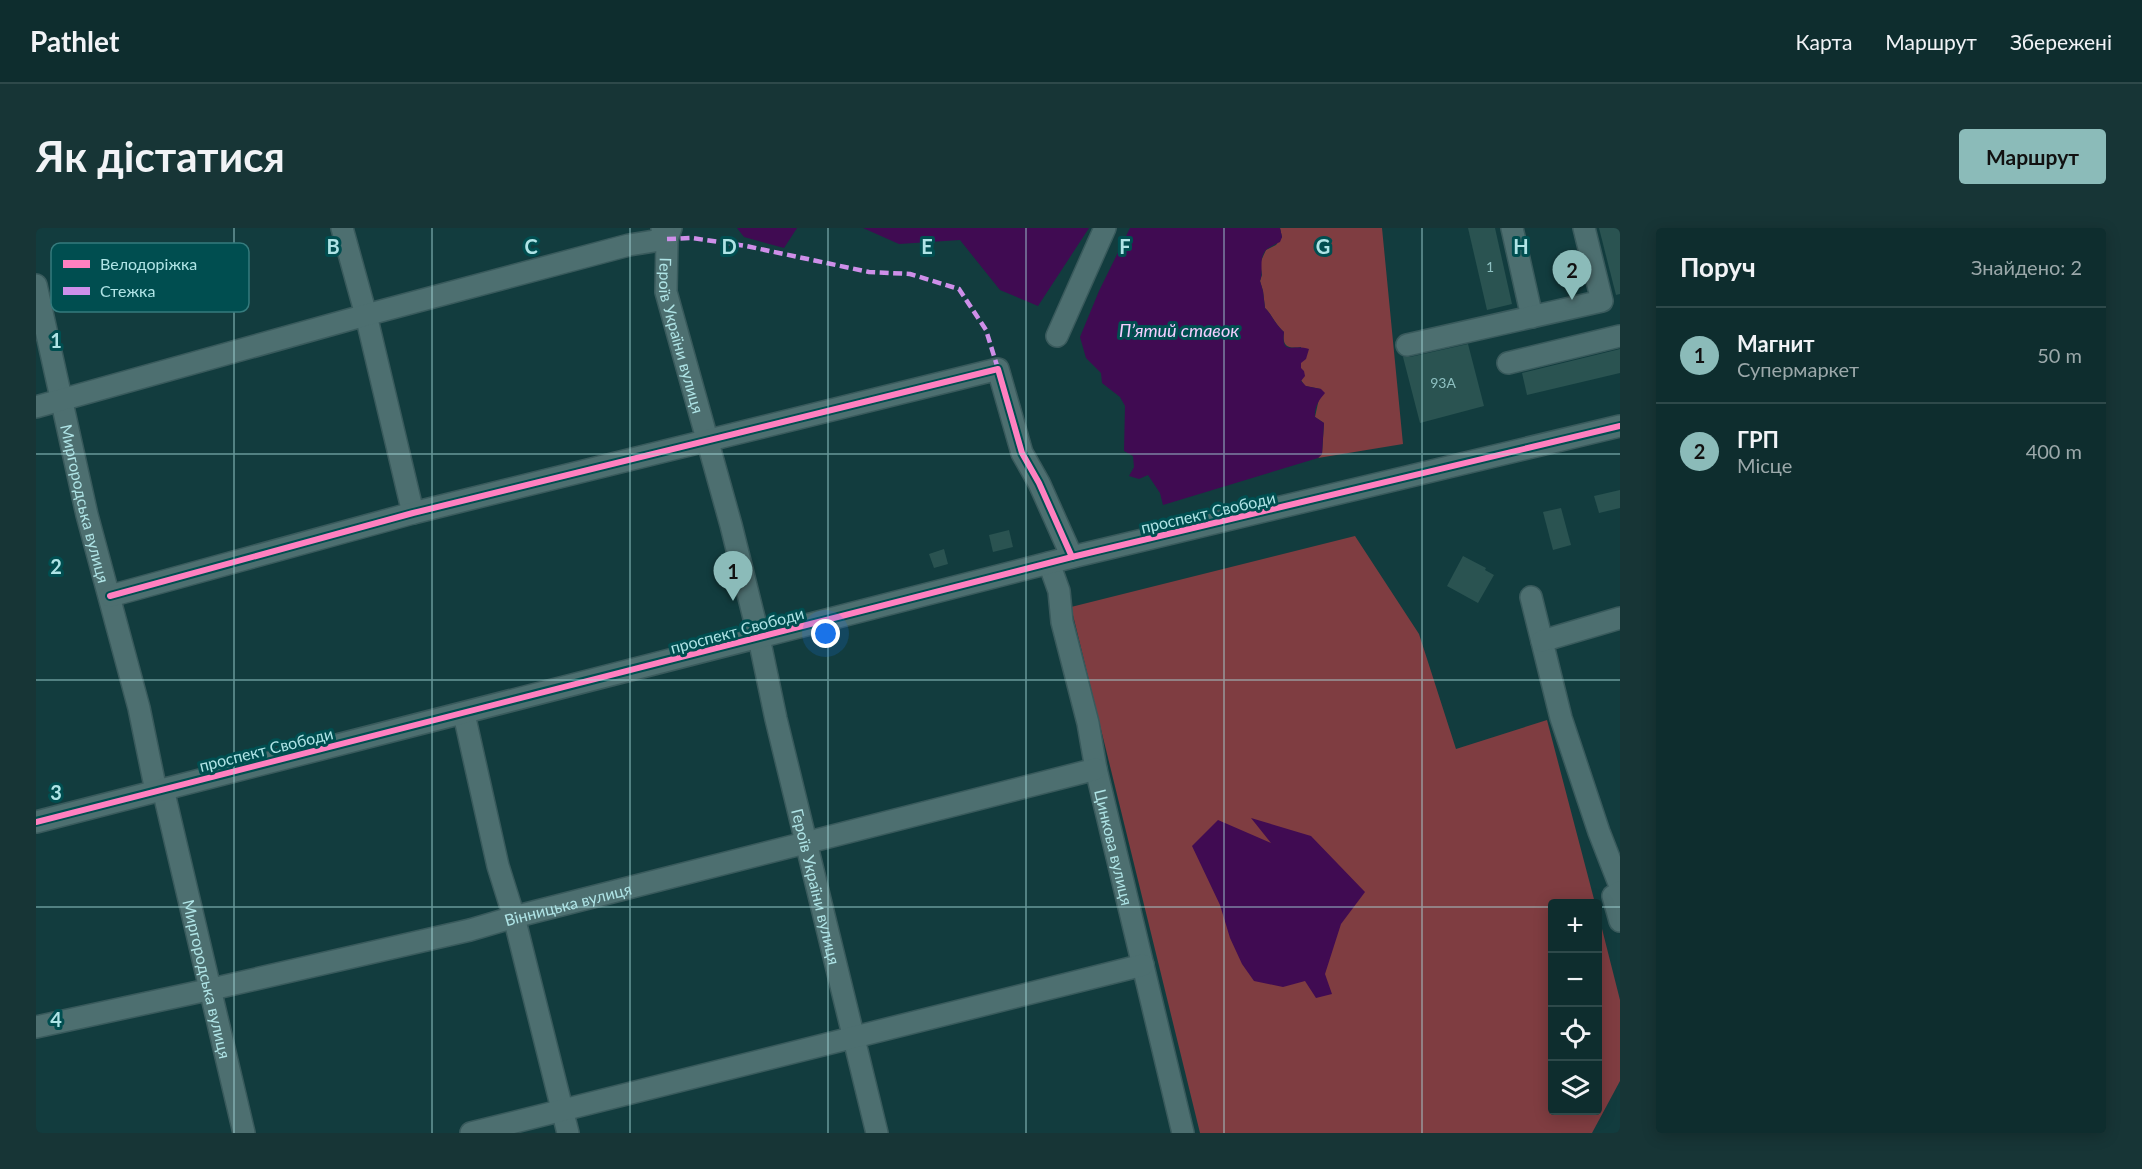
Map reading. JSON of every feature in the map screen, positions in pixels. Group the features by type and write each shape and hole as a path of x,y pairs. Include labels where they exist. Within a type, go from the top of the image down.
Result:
{"street":[{"path":"342,228 366,315 413,513"},
{"path":"1057,336 1105,228"},
{"path":"1512,228 1532,317"},
{"path":"1407,345 1602,301 1584,228"},
{"path":"36,407 629,245 667,232"},
{"name":"Героїв України вулиця","path":"667,232 666,292 731,525 877,1133"},
{"name":"Миргородська вулиця","path":"36,285 87,515 212,989 244,1133"},
{"path":"1508,363 1620,336"},
{"path":"110,596 413,513 998,369 1022,453 1039,483 1072,557"},
{"name":"проспект Свободи","path":"36,822 1072,557 1381,485 1620,426"},
{"name":"Цинкова вулиця","path":"1049,563 1059,591 1062,622 1088,723 1096,769 1183,1133"},
{"path":"1531,597 1562,718 1618,891 1620,921"},
{"path":"1542,641 1620,618"},
{"path":"464,714 498,866 514,917 568,1133"},
{"name":"Вінницька вулиця","path":"36,1027 470,930 1096,769"},
{"path":"471,1133 1143,965"}],"shaded area":[{"path":"1280,228 1382,228 1403,444 1318,458 1322,454 1324,423 1315,417 1321,389 1305,386 1301,380 1301,347 1286,346 1284,332 1265,308 1260,281 1262,275 1260,263 1266,250 1276,245 1282,237"},
{"path":"1355,536 1419,634 1456,749 1547,720 1594,899 1548,899 1548,1115 1602,1115 1592,1133 1200,1133 1071,607"},
{"path":"1602,929 1620,1000 1620,1081 1602,1114"}],"water":[{"path":"737,228 797,228 784,248 744,237"},
{"path":"863,228 1089,228 1038,306 1000,290 960,240 899,244"},
{"name":"П’ятий ставок","path":"1130,228 1280,228 1282,237 1280,242 1267,249 1264,254 1260,281 1265,308 1284,332 1286,347 1309,349 1306,359 1301,363 1305,376 1301,381 1306,386 1321,389 1325,393 1315,410 1315,417 1324,423 1322,454 1318,458 1163,505 1160,493 1148,475 1139,479 1129,476 1134,467 1133,456 1124,451 1125,406 1120,397 1102,383 1101,373 1086,358 1080,337 1099,291"},
{"path":"1251,818 1311,836 1365,892 1341,924 1325,974 1332,994 1316,998 1305,981 1283,987 1254,981 1242,964 1230,938 1220,905 1192,846 1218,820 1271,843"}],"building":[{"path":"1468,228 1495,228 1512,304 1487,310"},
{"path":"1599,228 1620,228 1620,294 1616,295"},
{"path":"1468,344 1484,406 1420,423 1403,357"},
{"path":"1620,349 1620,373 1527,395 1522,373"},
{"path":"1620,490 1620,508 1599,513 1594,496"},
{"path":"1561,508 1571,545 1553,550 1543,512"},
{"path":"1009,530 1013,547 993,552 989,535"},
{"path":"944,549 948,564 934,568 929,554"},
{"path":"1463,556 1494,575 1478,603 1447,586"}],"marked path":[{"path":"667,239 692,238 746,246 869,272 910,274 959,289 986,330 998,369"}],"cycle path":[{"path":"110,596 413,513 998,369 1022,453 1039,483 1072,557"},
{"path":"36,822 1072,557 1620,426"}],"place":[{"name":"ГРП","path":"1572,300"},
{"name":"Магнит","path":"733,601"}]}
